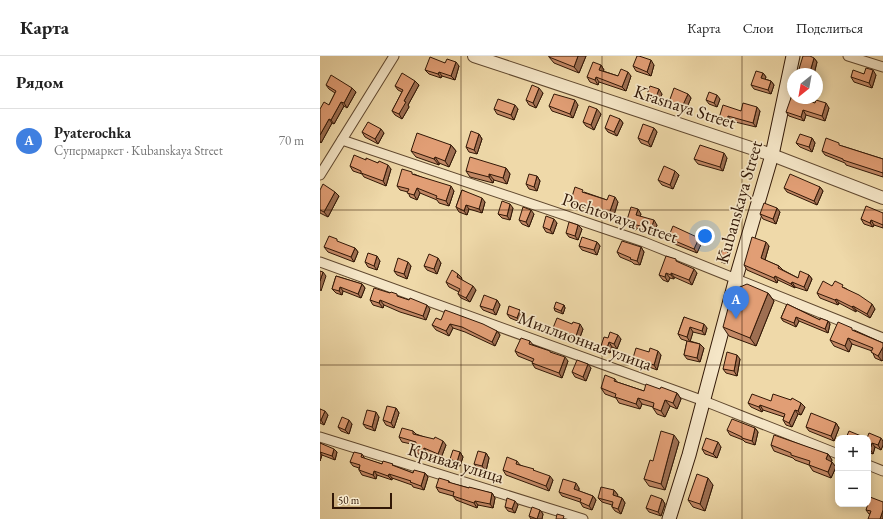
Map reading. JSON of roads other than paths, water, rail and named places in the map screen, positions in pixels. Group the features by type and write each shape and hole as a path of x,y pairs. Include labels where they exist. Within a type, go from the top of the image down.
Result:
{"main road":[{"name":"Kubanskaya Street","path":"669,519 689,455 736,278 772,155 793,56"}],"street":[{"path":"320,175 394,56"},
{"name":"Krasnaya Street","path":"474,56 772,155 883,198"},
{"path":"848,56 883,67"},
{"name":"Pochtovaya Street","path":"342,140 644,242 883,338"},
{"name":"Миллионная улица","path":"320,262 704,401 835,453"},
{"name":"Кривая улица","path":"320,438 583,519"},
{"path":"871,466 883,471"}],"place":[{"name":"Pyaterochka","path":"736,319"}]}
